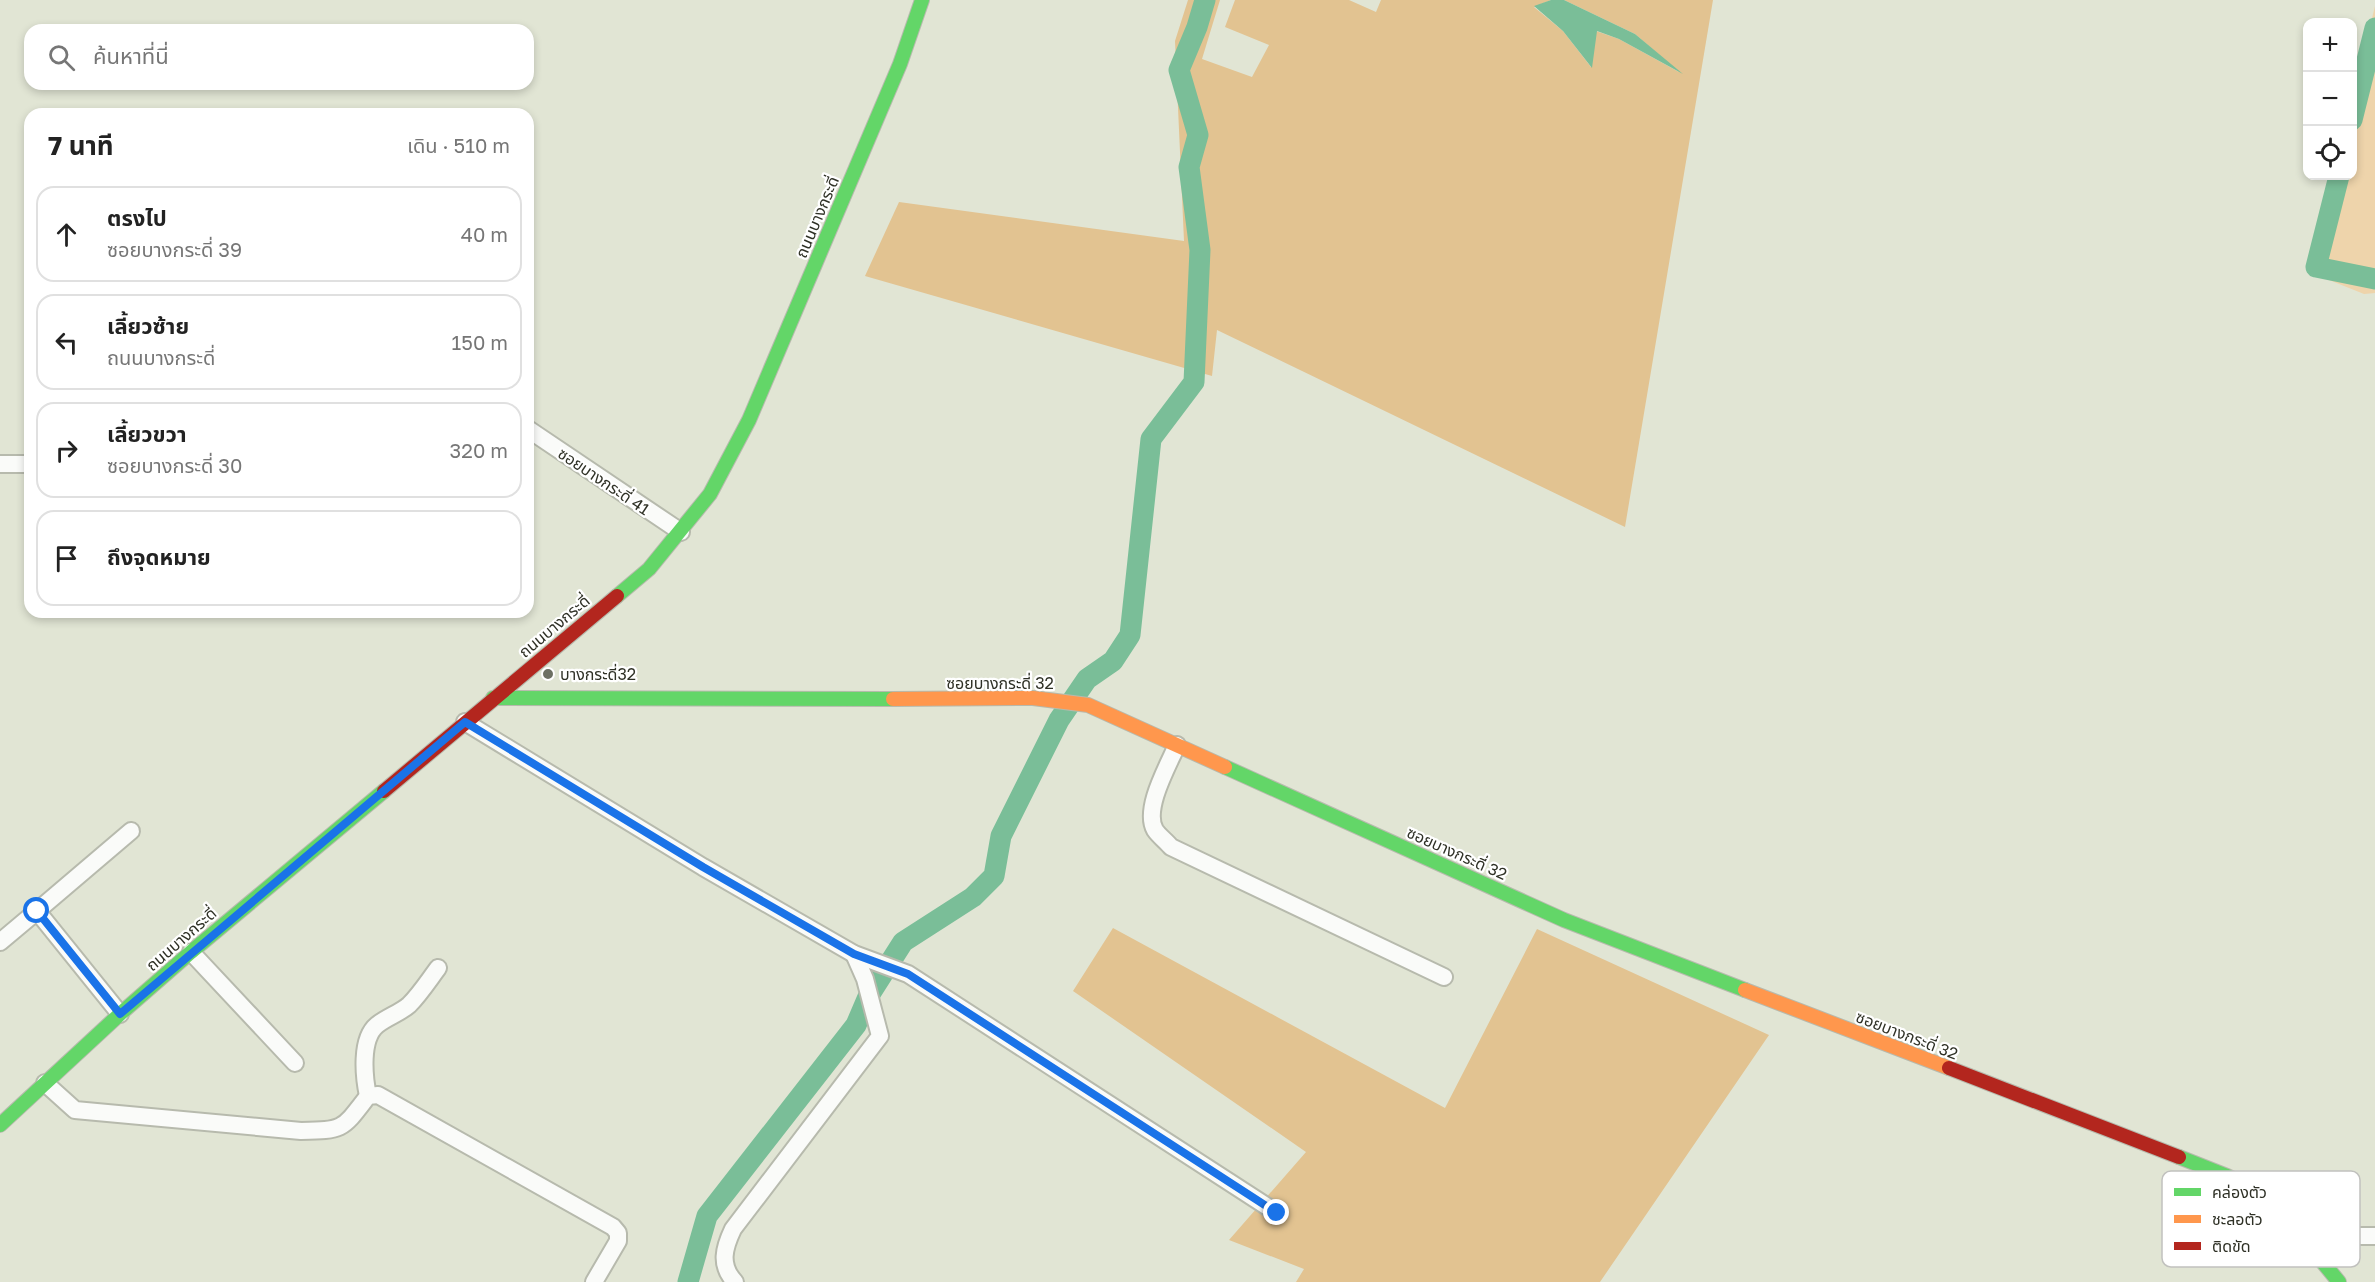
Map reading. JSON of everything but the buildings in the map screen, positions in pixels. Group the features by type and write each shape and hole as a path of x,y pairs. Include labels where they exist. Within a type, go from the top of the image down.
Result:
{"street":[{"name":"ถนนบางกระดี่","path":"0,1125 191,952 649,569 681,532 710,494 749,420 891,86 922,0"},
{"name":"ซอยบางกระดี่ 41","path":"534,433 681,532"},
{"path":"0,464 24,464"},
{"name":"ซอยบางกระดี่ 32","path":"493,698 1000,699 1032,697 1088,705 1564,920 2214,1171"},
{"path":"465,722 703,867 854,954 903,971 1277,1213"},
{"path":"1177,745 1152,805 1150,819 1155,831 1172,847 1444,977"},
{"path":"0,942 131,831"},
{"path":"37,911 120,1014"},
{"path":"191,952 295,1063"},
{"path":"735,1282 723,1262 725,1246 733,1229 880,1036 874,1007 854,954"},
{"path":"368,1096 364,1059 374,1027 408,1006 438,968"},
{"path":"45,1083 75,1110 301,1131 333,1130 344,1126 353,1118 368,1096 378,1095 613,1227 618,1233 618,1241 594,1282"},
{"name":"ซอยบางกระดี่ 32","path":"2326,1267 2339,1282"}],"shaded area":[{"path":"1188,0 1220,0 1202,59 1252,77 1269,45 1225,27 1235,0 1349,0 1376,12 1381,0 1551,0 1534,7 1563,31 1591,67 1596,31 1619,39 1679,72 1635,34 1564,0 1713,0 1625,527 1217,330 1212,376 865,276 899,202 1184,241 1175,41"},
{"path":"1551,0 1564,0 1635,34 1683,74 1619,39 1597,31 1592,68 1563,31 1534,6"},
{"path":"2375,6 2375,293 2364,294 2309,272 2332,180 2357,180 2357,80"},
{"path":"1113,928 1445,1108 1537,929 1769,1035 1600,1282 1296,1282 1304,1269 1229,1240 1306,1152 1073,991"}],"waterway":[{"path":"688,1282 707,1216 856,1025 868,997 903,942 973,897 994,876 1001,836 1059,720 1087,679 1113,661 1130,635 1151,439 1194,382 1200,250 1189,167 1198,135 1179,70 1197,27 1205,0"},
{"path":"2357,100 2375,28"},
{"path":"2338,180 2316,267 2375,279"}],"traffic: fast":[{"path":"617,596 649,569 710,494 749,420 900,64 922,0"},
{"path":"493,698 893,699"},
{"path":"1225,767 1564,920 1745,990"},
{"path":"0,1125 191,952 384,791"},
{"path":"2179,1157 2214,1171"},
{"path":"2327,1267 2339,1282"}],"traffic: slow":[{"path":"893,699 1033,698 1088,705 1225,767"},
{"path":"1745,990 1949,1068"}],"traffic: jam":[{"path":"384,791 617,596"},
{"path":"1949,1068 2179,1157"}],"place":[{"name":"บางกระดี่32","path":"548,674"}],"route":[{"path":"37,911 120,1014 465,722 703,867 854,954 908,974 1277,1213"}]}
